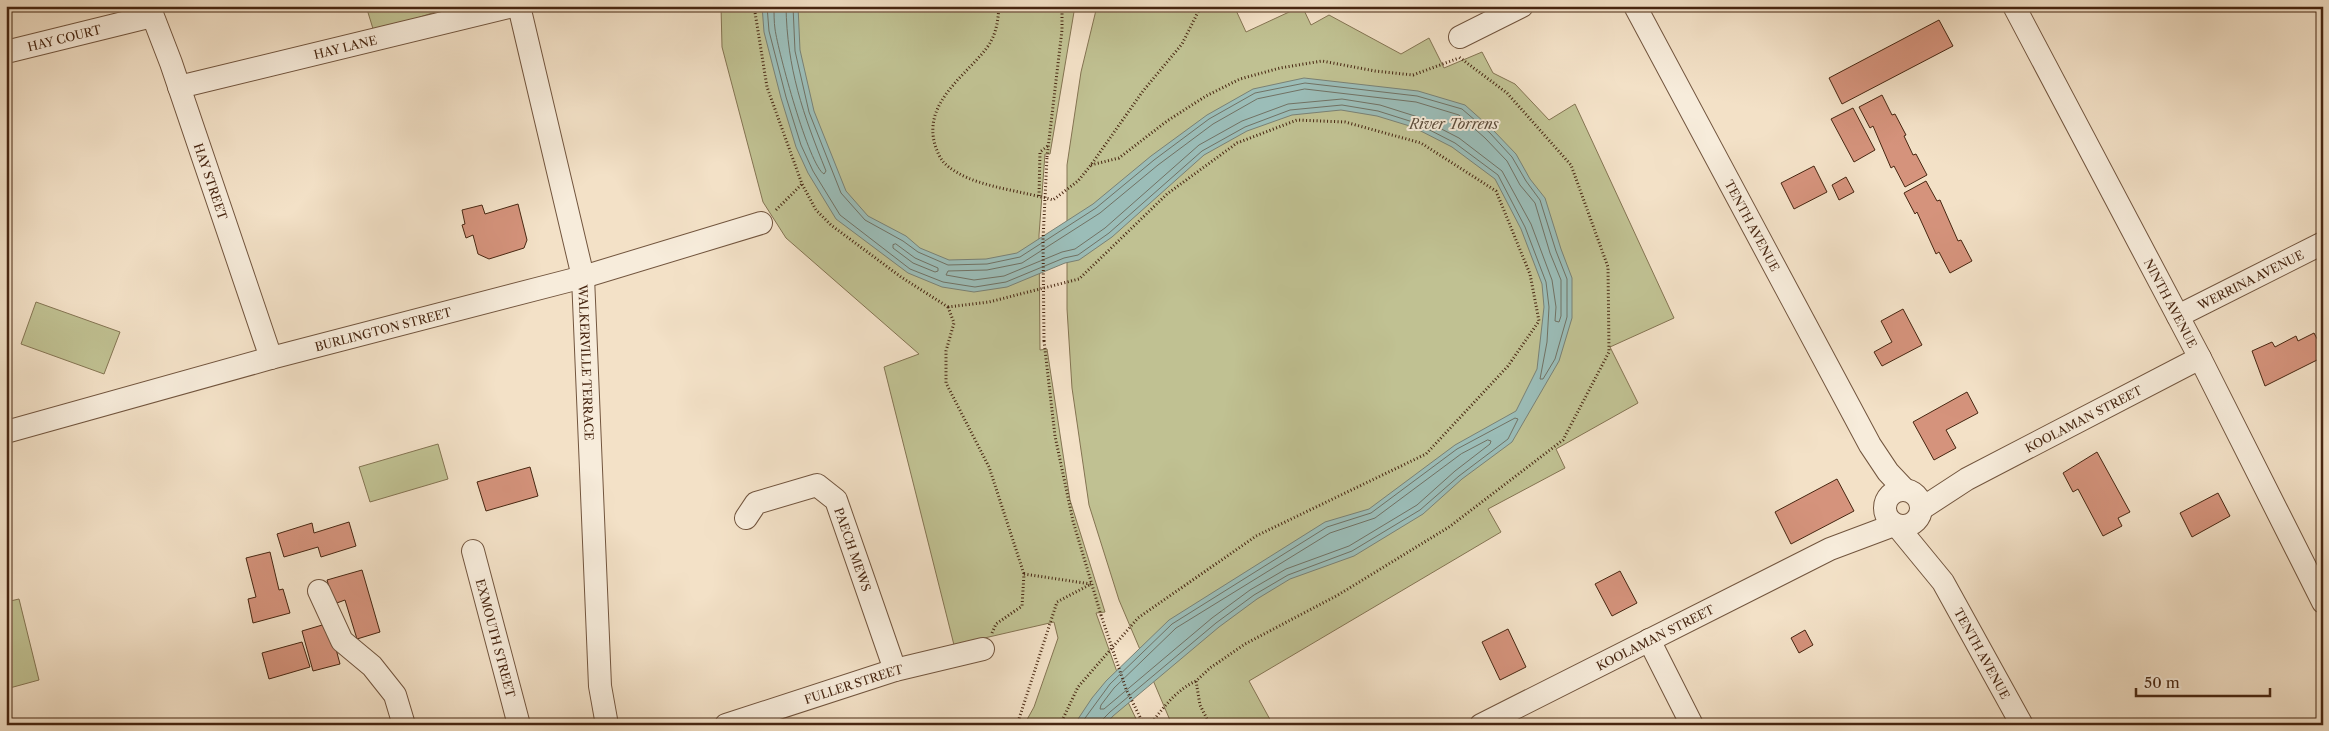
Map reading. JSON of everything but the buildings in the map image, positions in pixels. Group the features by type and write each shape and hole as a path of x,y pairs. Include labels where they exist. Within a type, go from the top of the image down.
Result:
{"street":[{"name":"HAY LANE","path":"179,87 513,6"},
{"name":"WALKERVILLE TERRACE","path":"519,6 583,277 600,686 607,725"},
{"path":"1460,48 1522,6"},
{"name":"TENTH AVENUE","path":"1635,6 1903,509 1932,548 1943,582 2022,725"},
{"name":"NINTH AVENUE","path":"2014,6 2200,358 2323,602"},
{"name":"HAY STREET","path":"150,11 179,87 272,358"},
{"name":"HAY COURT","path":"6,52 150,11"},
{"name":"BURLINGTON STREET","path":"6,432 272,358 583,277 761,223"},
{"name":"WERRINA AVENUE","path":"2178,316 2323,243"},
{"name":"KOOLAMAN STREET","path":"1481,725 1830,549 1903,509 2200,358"},
{"name":"PAECH MEWS","path":"746,518 756,503 817,485 836,500 895,670"},
{"name":"EXMOUTH STREET","path":"473,551 518,725"},
{"path":"319,591 342,640 372,666 395,695 404,725"},
{"path":"1649,640 1692,725"},
{"name":"FULLER STREET","path":"726,725 895,670 983,649"}],"path":[{"path":"754,6 767,87 802,184 816,210 830,225 901,278 948,308 954,324 946,351 946,383 989,467 1024,574 1022,606 996,624 983,649"},
{"path":"999,6 997,27 986,48 949,89 934,116 933,139 939,160 959,174 978,181 1053,200 1078,181 1091,165 1142,91 1182,44 1201,6"},
{"path":"1062,6 1062,30 1047,157 1043,240 1044,341 1055,436 1073,521 1091,584 1126,689 1144,725"},
{"path":"1091,165 1119,158 1168,120 1206,96 1240,79 1280,68 1322,60 1375,72 1413,75 1460,48 1507,93 1571,164 1608,267 1609,352 1563,440 1449,527 1338,595 1246,644 1210,668 1168,702 1150,725"},
{"path":"948,308 989,302 1079,279 1168,194 1237,143 1297,120 1345,122 1421,142 1496,191 1530,274 1539,321 1508,366 1426,454 1256,536 1138,618 1078,687 1060,725"},
{"path":"1039,196 1040,152 1049,145"},
{"path":"761,223 802,184"},
{"path":"1024,574 1091,584"},
{"path":"1017,725 1057,602 1091,584"},
{"path":"1196,680 1200,705 1210,725"}],"green space":[{"path":"366,6 454,6 374,32"},
{"path":"721,6 1075,6 1050,154 1045,154 1039,235 1040,350 1047,349 1070,500 1105,612 1096,613 1127,700 1139,725 1024,725 1034,707 1058,638 1054,622 954,645 884,367 919,354 786,238 763,202 722,47"},
{"path":"1097,6 1234,6 1246,32 1302,6 1311,25 1329,15 1401,54 1429,38 1444,68 1482,52 1493,73 1515,84 1549,120 1575,104 1674,318 1610,347 1638,403 1556,449 1565,468 1488,509 1501,532 1249,681 1273,725 1172,725 1119,600 1089,505 1072,388 1067,309 1067,165 1081,72"},
{"path":"36,302 120,332 104,374 21,344"},
{"path":"438,444 448,479 370,502 359,467"},
{"path":"19,599 39,680 6,689 6,602"}],"water":[{"name":"River Torrens","path":"762,6 798,6 800,50 814,111 846,191 868,216 906,236 920,248 949,260 986,259 1017,253 1093,204 1151,156 1207,115 1253,89 1304,78 1418,91 1465,105 1516,154 1530,179 1545,198 1572,278 1572,318 1559,361 1512,442 1462,479 1423,514 1354,556 1290,579 1257,599 1219,627 1113,716 1105,725 1074,725 1106,681 1169,620 1325,522 1369,509 1455,445 1516,411 1537,369 1544,307 1542,284 1521,229 1495,179 1452,147 1413,127 1377,116 1341,110 1292,115 1247,131 1204,155 1112,237 1079,260 1065,263 1007,287 974,292 942,287 908,273 836,219 808,173 796,147 764,32"}]}
